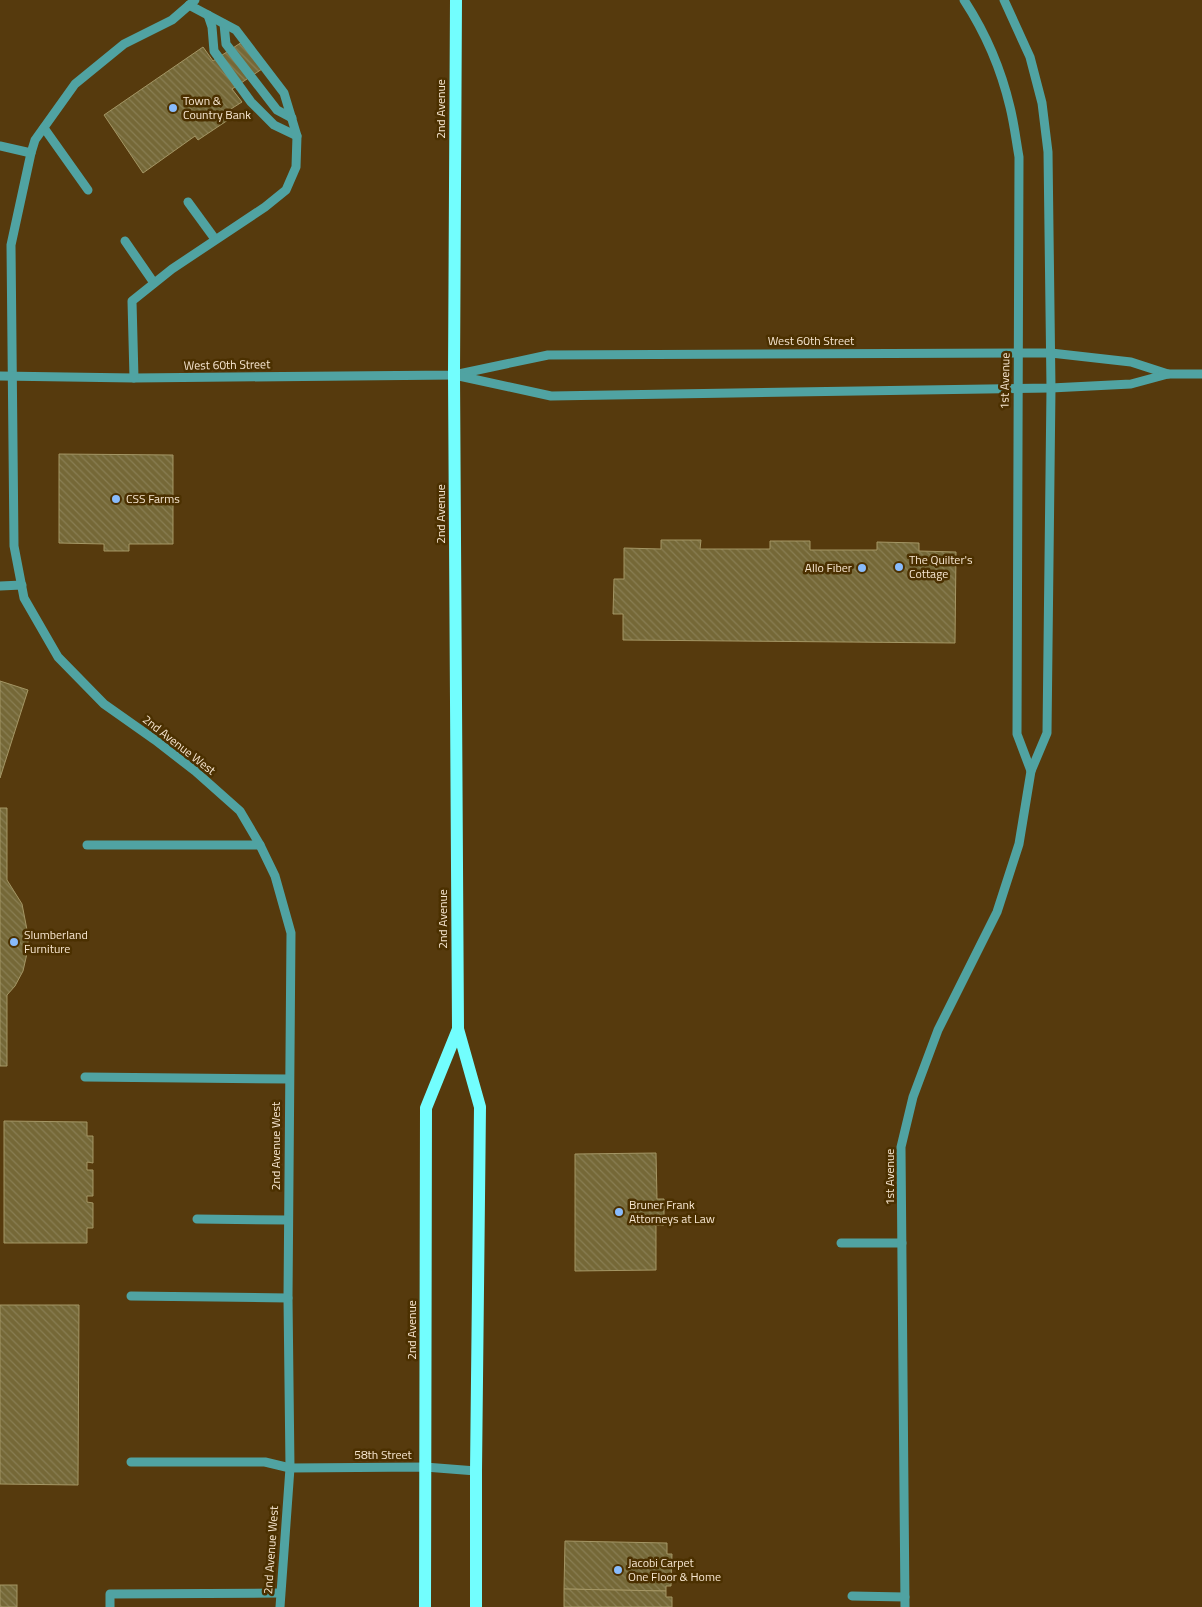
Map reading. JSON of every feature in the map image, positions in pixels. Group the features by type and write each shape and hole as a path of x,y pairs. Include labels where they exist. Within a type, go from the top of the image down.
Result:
{"main road":[{"name":"2nd Avenue","path":"456,0 454,375 458,1029 480,1107 476,1607"},
{"name":"2nd Avenue","path":"425,1607 426,1108 458,1029"}],"street":[{"name":"1st Avenue","path":"964,0 974,15 997,64 1010,107 1019,157 1017,734 1031,770"},
{"name":"1st Avenue","path":"905,1607 901,1147 913,1096 938,1030 997,912 1019,844 1031,770 1047,733 1052,388 1048,152 1042,103 1030,57 1004,0"},
{"path":"134,378 132,301 215,239 265,207 286,190 296,167 297,136 284,93 236,30 208,15 192,3"},
{"name":"2nd Avenue West","path":"192,3 172,20 124,44 75,84 35,140 11,244 14,546 24,598 58,657 104,704 195,771 240,811 275,876 291,933 288,1220 290,1468 280,1607"},
{"path":"208,15 212,27 214,51 251,102 274,125 297,136"},
{"path":"224,24 226,44 277,110 292,118"},
{"path":"44,128 88,190"},
{"path":"0,146 31,153"},
{"path":"188,202 215,239"},
{"path":"125,241 154,283"},
{"name":"West 60th Street","path":"0,376 134,378 454,375 548,355 1018,353 1051,353 1132,362 1168,374"},
{"name":"West 60th Street","path":"454,375 551,396 1052,388 1131,384 1168,374 1202,374"},
{"path":"0,586 22,585"},
{"path":"87,845 260,845"},
{"path":"85,1077 289,1079"},
{"path":"197,1219 288,1220"},
{"path":"841,1242 902,1242"},
{"path":"131,1296 288,1298"},
{"name":"58th Street","path":"131,1462 265,1462 290,1468 425,1467 476,1471"},
{"path":"110,1607 110,1594 280,1593"},
{"path":"852,1596 905,1597"}],"building":[{"name":"Town & Country Bank","path":"242,42 262,69 232,89 242,102 223,114 228,120 198,140 195,136 143,173 104,115 203,47 213,61"},
{"name":"CSS Farms","path":"59,454 173,455 173,544 129,544 129,551 104,551 104,544 59,543"},
{"path":"661,540 701,540 700,549 770,549 770,541 810,541 810,550 877,550 877,542 919,543 919,551 956,552 955,643 623,640 623,614 613,614 614,579 624,579 624,548 661,549"},
{"path":"0,681 28,690 0,778"},
{"name":"Slumberland Furniture","path":"0,808 7,808 7,880 22,904 28,935 28,949 23,971 15,986 7,995 7,1066 0,1066"},
{"path":"4,1121 87,1122 87,1136 93,1136 93,1163 87,1162 87,1170 93,1170 93,1196 87,1196 87,1202 93,1203 93,1228 87,1228 87,1243 4,1243"},
{"name":"Bruner Frank Attorneys at Law","path":"656,1153 657,1199 664,1199 664,1225 656,1225 656,1270 575,1271 575,1154"},
{"path":"0,1305 79,1305 78,1485 0,1484"},
{"name":"Jacobi Carpet One Floor & Home","path":"565,1541 667,1543 667,1554 672,1554 671,1586 666,1586 666,1591 564,1589"},
{"path":"0,1585 17,1585 17,1607 0,1607"},
{"path":"564,1589 666,1591 666,1597 672,1597 672,1607 564,1607"}],"place":[{"name":"Town & Country Bank","path":"173,108"},
{"name":"CSS Farms","path":"116,499"},
{"name":"The Quilter's Cottage","path":"899,567"},
{"name":"Allo Fiber","path":"862,568"},
{"name":"Slumberland Furniture","path":"14,942"},
{"name":"Bruner Frank Attorneys at Law","path":"619,1212"},
{"name":"Jacobi Carpet One Floor & Home","path":"618,1570"}]}
